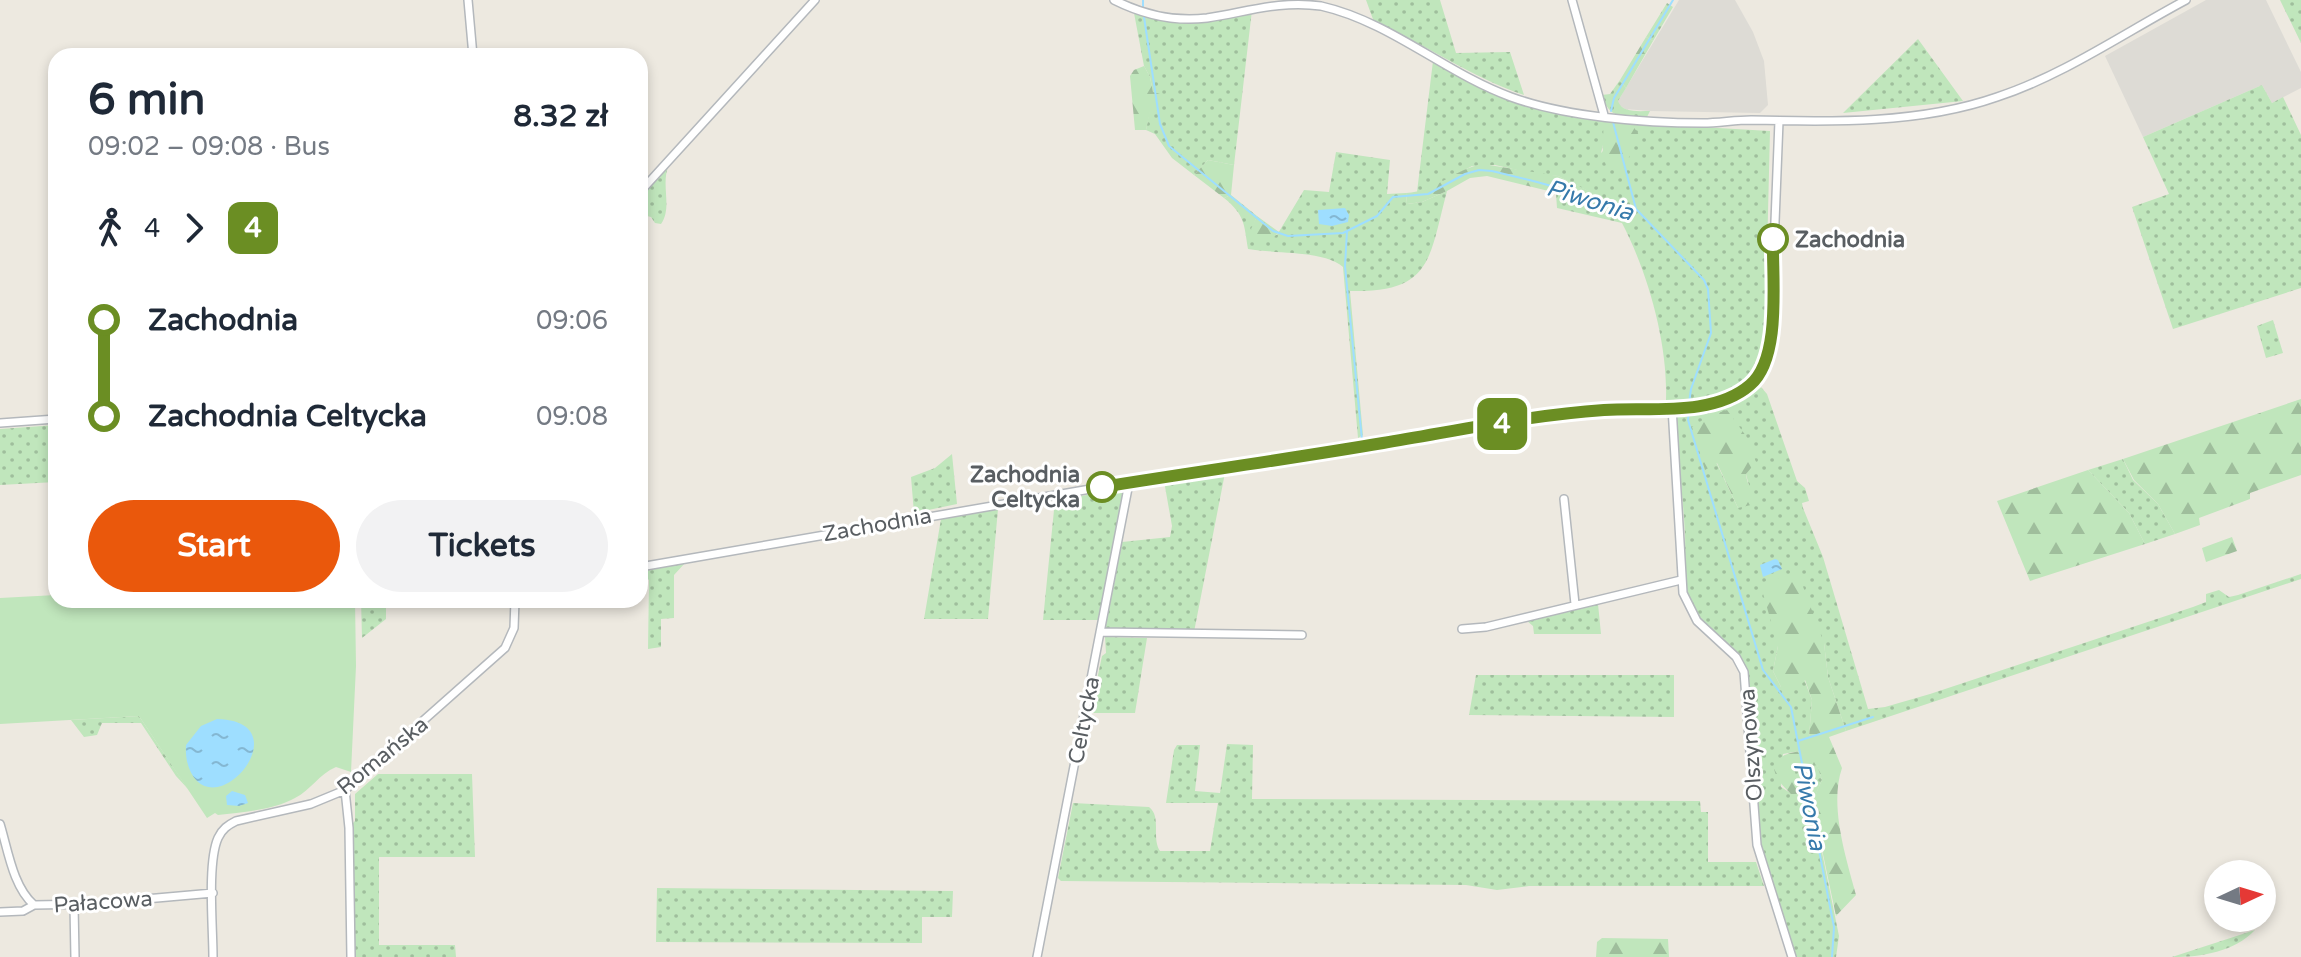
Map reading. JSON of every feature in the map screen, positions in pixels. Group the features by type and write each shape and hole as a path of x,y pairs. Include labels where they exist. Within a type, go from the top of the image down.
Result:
{"street":[{"path":"468,0 472,48"},
{"path":"648,183 815,0"},
{"path":"1114,0 1134,9 1176,19 1203,18 1278,3 1321,6 1395,35 1477,82 1512,97 1552,109 1693,123 1880,118 1938,112 1980,103 2045,77 2186,0"},
{"path":"1572,0 1604,115"},
{"name":"Zachodnia","path":"648,566 1129,483 1572,413 1689,406 1718,401 1742,391 1758,377 1767,360 1771,331 1779,121"},
{"name":"Olszynowa","path":"1672,407 1681,580 1691,613 1736,657 1744,672 1757,845 1792,957"},
{"path":"0,423 48,420"},
{"name":"Celtycka","path":"1037,957 1129,483"},
{"path":"1564,499 1575,604"},
{"path":"1462,629 1486,627 1681,580"},
{"name":"Romańska","path":"213,957 215,848 224,828 236,821 321,801 345,790 500,653 509,642 514,628 515,608"},
{"path":"1100,632 1302,635"},
{"path":"345,790 349,828 351,957"},
{"name":"Pałacowa","path":"0,824 20,885 34,905 74,905 213,893"},
{"path":"0,912 23,911 34,905"},
{"path":"74,905 75,957"}],"shaded area":[{"path":"1679,0 1735,0 1753,32 1764,61 1768,105 1760,113 1650,111 1625,109 1619,105 1618,101"},
{"path":"2206,0 2266,0 2301,72 2301,88 2272,103 2262,85 2143,137 2105,56"}],"green space":[{"path":"1366,0 1440,0 1456,53 1510,52 1524,95 1485,79 1374,22"},
{"path":"2280,0 2301,0 2301,43"},
{"path":"1667,3 1673,7 1653,41 1646,37"},
{"path":"1252,10 1234,165 1208,160 1194,175 1172,158 1155,134 1146,130 1153,92 1144,66 1134,13 1175,22"},
{"path":"1646,37 1653,41 1626,88 1620,80"},
{"path":"1918,39 1963,101 1843,113"},
{"path":"1433,61 1489,92 1602,119 1606,133 1601,153 1631,123 1770,131 1765,337 1761,357 1745,383 1719,396 1666,400 1660,332 1648,286 1622,223 1557,208 1556,194 1598,203 1604,199 1558,176 1495,165 1472,166 1417,192"},
{"path":"1144,66 1153,92 1160,94 1162,110 1150,112 1146,130 1135,130 1130,76 1134,70"},
{"path":"1620,80 1626,88 1618,101 1620,105 1631,110 1650,111 1647,117 1618,115 1609,109 1602,95 1610,94"},
{"path":"2262,85 2272,103 2283,97 2301,135 2301,288 2173,329 2132,207 2169,194 2143,137"},
{"path":"1602,119 1631,123 1639,135 1628,159 1617,169 1606,165 1604,159"},
{"path":"1336,152 1390,160 1387,194 1406,193 1407,204 1422,202 1447,191 1430,253 1412,278 1397,286 1350,291 1363,435 1358,438 1343,267 1311,255 1248,249 1242,220 1224,198 1231,195 1257,216 1252,229 1277,235 1304,190 1329,192"},
{"path":"1208,160 1234,165 1231,195 1224,198 1194,175"},
{"path":"1483,164 1558,176 1605,199 1598,203 1487,176 1470,178 1422,202 1407,204 1406,193 1427,188"},
{"path":"669,165 666,210 661,224 648,216 648,188"},
{"path":"1257,216 1279,232 1272,239 1255,238 1251,229"},
{"path":"2273,320 2283,353 2266,358 2257,326"},
{"path":"1761,387 1767,394 1797,481 1805,488 1809,501 1802,503 1803,508 1823,557 1868,709 1930,694 2193,607 2206,602 2206,594 2219,590 2229,597 2301,574 2301,579 1846,731 1828,677 1824,643 1778,646 1773,671 1781,687 1804,679 1812,700 1809,737 1798,743 1800,751 1783,754 1781,787 1792,794 1808,791 1795,777 1795,771 1817,764 1822,780 1812,803 1839,936 1836,957 1795,957 1761,847 1748,675 1737,655 1697,613 1688,595 1685,578 1676,417 1681,412 1702,410 1742,398","holes":["1746,436 1749,468 1746,474 1750,490 1738,508 1716,462 1705,469"]},
{"path":"2301,399 2301,475 2250,493 2250,499 2199,518 2200,525 2175,534 2158,504 2134,480 2123,459"},
{"path":"1727,410 1746,436 1756,462 1746,474 1755,504 1738,508 1717,463 1705,470 1692,427 1709,416"},
{"path":"48,426 48,482 0,485 0,429"},
{"path":"952,454 957,504 914,513 911,477 935,468"},
{"path":"2123,459 2133,480 2158,504 2175,534 2145,544 2129,513 2088,470"},
{"path":"2088,470 2129,513 2145,544 2030,581 1997,501"},
{"path":"1223,472 1194,632 1105,630 1122,542 1170,537 1172,526 1164,481"},
{"path":"1119,490 1123,494 1099,620 1043,620 1055,500"},
{"path":"998,509 988,619 924,619 941,519"},
{"path":"2232,537 2237,551 2206,562 2202,548"},
{"path":"685,563 674,575 674,618 661,619 661,647 648,649 649,580 648,570"},
{"path":"1798,573 1824,643 1828,677 1846,731 1829,737 1842,768 1838,783 1838,815 1856,895 1836,916 1812,802 1822,780 1817,765 1795,771 1810,802 1797,801 1781,783 1774,769 1783,756 1800,751 1797,741 1809,737 1812,700 1805,680 1797,688 1781,687 1773,671 1778,646 1760,583"},
{"path":"48,595 48,608 355,608 351,772 336,767 301,795 287,802 258,810 215,813 207,818 139,716 0,724 0,598"},
{"path":"1598,604 1601,634 1534,634 1533,626 1527,621"},
{"path":"361,608 386,608 386,619 362,638"},
{"path":"1105,637 1147,638 1135,713 1090,713 1102,656 1106,653"},
{"path":"1476,675 1674,675 1674,717 1469,715"},
{"path":"139,716 188,789 141,723 102,723 97,735 84,737 71,720"},
{"path":"1227,744 1253,745 1252,799 1700,801 1701,812 1708,812 1708,862 1756,862 1764,886 1529,886 1497,890 1466,885 1061,881 1058,878 1073,803 1149,807 1155,816 1156,840 1160,851 1210,851 1218,803 1166,803 1174,750 1177,745 1200,745 1195,791 1220,793"},
{"path":"378,774 472,774 475,857 379,857 379,945 455,945 456,957 354,957 352,824 355,821 355,794"},
{"path":"657,888 953,891 952,917 922,917 922,943 656,942"},
{"path":"2253,932 2237,944 2217,952 2172,957"},
{"path":"1602,938 1668,939 1669,957 1596,957 1597,942"}],"water":[{"path":"1345,208 1349,215 1348,222 1332,226 1319,224 1318,210"},
{"path":"1775,559 1782,569 1763,577 1760,565"},
{"path":"217,719 240,724 252,734 254,748 249,762 238,776 225,785 210,787 197,781 191,773 186,745 201,726"},
{"path":"232,791 245,795 248,803 227,805 226,796"}],"waterway":[{"name":"Piwonia","path":"1143,0 1143,8"},
{"path":"1611,111 1614,98 1673,0"},
{"name":"Piwonia","path":"1144,17 1160,124 1169,146 1273,231 1288,236 1343,233 1377,216 1393,197 1428,194 1479,170 1537,182 1637,210 1704,280 1708,289 1711,333 1689,403"},
{"path":"1613,122 1636,209"},
{"path":"1347,231 1345,266 1362,440"},
{"name":"Piwonia","path":"1689,410 1688,420 1763,670 1791,707 1834,927 1832,957"},
{"path":"1798,741 1873,717"}],"bus line":[{"name":"4","path":"1102,487 1572,413 1685,407 1718,401 1750,385 1767,360 1771,331 1773,239"}],"place":[{"name":"Zachodnia","path":"1773,239"},
{"name":"Zachodnia Celtycka","path":"1102,487"}]}
